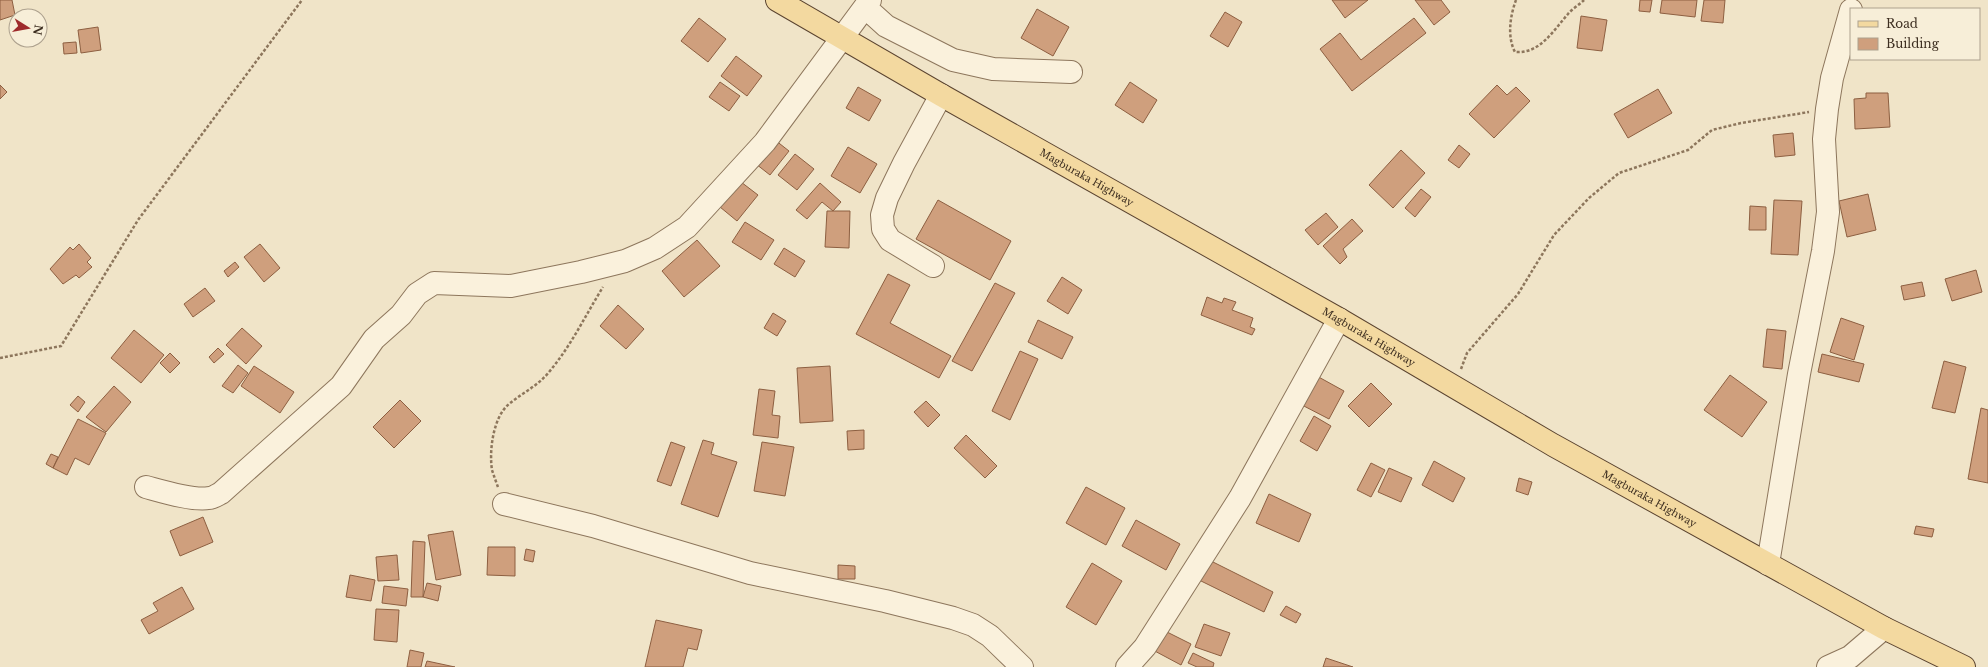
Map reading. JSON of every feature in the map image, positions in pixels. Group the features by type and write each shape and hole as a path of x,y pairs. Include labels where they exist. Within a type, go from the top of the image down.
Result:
{"main road":[{"name":"Magburaka Highway","path":"777,0 941,95 1339,319 1553,445 1884,628 1964,667"}],"street":[{"path":"146,487 168,494 209,498 221,493 341,386 374,339 401,314 417,294 434,283 511,286 626,261 662,244 687,227 765,142 867,4 886,26 953,60 993,69 1071,72"},
{"path":"1768,564 1799,374 1823,252 1828,212 1824,139 1827,109 1832,78 1850,14"},
{"path":"933,266 890,240 883,229 882,215 887,198 904,163 941,95"},
{"path":"1127,667 1145,647 1240,498 1339,319"},
{"path":"504,504 600,528 750,573 885,601 953,618 973,625 990,636 1022,667"},
{"path":"1828,667 1850,657 1884,628"}],"path":[{"path":"0,358 61,346 138,220 302,0"},
{"path":"1516,0 1511,13 1510,43 1515,52 1526,53 1545,41 1569,13 1584,0"},
{"path":"1455,387 1467,353 1518,294 1554,235 1589,198 1619,173 1688,150 1712,130 1741,123 1827,109"},
{"path":"504,504 492,470 492,436 498,420 507,405 534,386 549,373 578,332 602,288 607,282"}],"building":[{"path":"0,0 12,0 14,8 8,8 8,17 0,20"},
{"path":"1332,0 1368,0 1345,18"},
{"path":"1415,0 1441,0 1450,12 1434,25"},
{"path":"1640,0 1652,0 1650,12 1639,11"},
{"path":"1662,0 1697,0 1695,17 1660,13"},
{"path":"1704,0 1725,0 1723,23 1701,21"},
{"path":"1037,9 1069,27 1053,56 1021,38"},
{"path":"1225,12 1242,22 1228,47 1210,36"},
{"path":"1581,16 1607,20 1602,51 1577,48"},
{"path":"699,18 726,39 708,62 681,41"},
{"path":"1414,18 1426,33 1352,91 1320,49 1340,33 1361,60"},
{"path":"98,27 101,50 81,53 78,30"},
{"path":"76,42 77,53 64,54 63,43"},
{"path":"736,56 762,76 747,96 721,76"},
{"path":"720,82 740,96 729,111 709,97"},
{"path":"1130,82 1157,100 1143,123 1115,105"},
{"path":"0,85 7,92 0,99"},
{"path":"1497,85 1507,95 1516,87 1530,101 1494,138 1469,114"},
{"path":"858,87 881,100 869,121 846,108"},
{"path":"1658,89 1672,113 1628,138 1614,114"},
{"path":"1866,93 1888,93 1890,127 1855,129 1854,99 1866,98"},
{"path":"1793,133 1795,155 1775,157 1773,135"},
{"path":"775,140 789,151 770,175 756,164"},
{"path":"1459,145 1470,154 1459,168 1448,160"},
{"path":"848,147 877,164 860,193 831,176"},
{"path":"1401,150 1425,173 1393,208 1369,185"},
{"path":"795,154 814,169 797,190 778,175"},
{"path":"741,182 758,195 737,221 720,207"},
{"path":"820,183 841,202 833,211 822,202 807,219 796,210"},
{"path":"1421,189 1431,197 1415,217 1405,208"},
{"path":"1868,194 1876,230 1847,237 1839,201"},
{"path":"938,200 1011,241 990,280 916,239"},
{"path":"1774,200 1802,201 1798,255 1771,254"},
{"path":"1750,206 1766,207 1766,230 1749,230"},
{"path":"827,211 850,211 849,248 825,247"},
{"path":"1326,213 1338,227 1318,245 1305,230"},
{"path":"1352,219 1363,231 1343,249 1347,257 1340,264 1323,246"},
{"path":"745,222 774,240 761,260 732,242"},
{"path":"697,240 720,266 684,297 662,271"},
{"path":"79,244 91,258 87,262 92,267 79,278 76,275 63,284 50,269 70,247 73,250"},
{"path":"260,244 280,268 264,282 244,257"},
{"path":"784,248 805,261 795,277 774,264"},
{"path":"235,262 239,267 228,277 224,271"},
{"path":"1976,270 1982,292 1952,301 1945,279"},
{"path":"888,274 910,285 890,323 951,356 939,378 856,334"},
{"path":"1062,277 1082,290 1068,314 1047,301"},
{"path":"1922,282 1925,296 1904,300 1901,286"},
{"path":"995,283 1015,293 972,371 952,361"},
{"path":"205,288 215,301 193,317 184,304"},
{"path":"1207,297 1222,303 1224,298 1236,302 1232,310 1253,318 1250,327 1255,329 1252,335 1201,315"},
{"path":"618,305 644,329 626,349 600,326"},
{"path":"773,313 786,321 777,336 764,328"},
{"path":"1841,318 1864,326 1854,360 1830,352"},
{"path":"1038,320 1073,337 1062,359 1028,342"},
{"path":"242,328 262,346 246,364 226,345"},
{"path":"1767,329 1786,331 1782,369 1763,367"},
{"path":"134,330 164,355 141,383 111,358"},
{"path":"218,348 224,354 214,363 209,357"},
{"path":"1020,351 1038,359 1010,420 992,411"},
{"path":"170,353 180,363 170,373 160,363"},
{"path":"1822,354 1864,364 1859,382 1818,372"},
{"path":"1944,361 1966,367 1955,413 1932,408"},
{"path":"238,365 248,373 233,393 222,386"},
{"path":"254,366 294,392 280,413 241,386"},
{"path":"830,366 833,421 800,423 797,368"},
{"path":"1315,375 1344,391 1329,419 1300,404"},
{"path":"1730,375 1767,402 1742,437 1704,410"},
{"path":"1371,383 1392,404 1369,427 1348,406"},
{"path":"114,386 131,402 106,432 86,417"},
{"path":"759,389 775,391 772,415 780,416 778,438 753,435"},
{"path":"78,396 85,402 78,412 70,405"},
{"path":"400,400 421,421 394,448 373,427"},
{"path":"926,401 940,415 928,427 914,412"},
{"path":"1981,408 1988,410 1988,483 1968,479"},
{"path":"1314,416 1331,426 1317,451 1300,441"},
{"path":"78,419 106,433 89,465 75,458 67,475 53,468"},
{"path":"864,430 864,449 848,450 847,431"},
{"path":"966,435 997,466 985,478 954,448"},
{"path":"703,440 714,443 711,454 737,462 718,517 681,504"},
{"path":"671,442 685,447 671,486 657,481"},
{"path":"762,442 794,447 785,496 754,491"},
{"path":"51,454 58,457 53,468 46,464"},
{"path":"1434,461 1465,478 1453,502 1422,485"},
{"path":"1371,463 1385,470 1371,497 1357,490"},
{"path":"1389,468 1412,478 1401,502 1378,492"},
{"path":"1519,478 1532,482 1528,495 1516,491"},
{"path":"1086,487 1125,508 1106,545 1066,523"},
{"path":"1269,494 1311,514 1299,542 1256,523"},
{"path":"203,517 213,542 180,556 170,531"},
{"path":"1136,520 1180,544 1166,570 1122,546"},
{"path":"1916,526 1934,529 1932,537 1914,534"},
{"path":"453,531 461,575 436,580 428,535"},
{"path":"413,541 425,542 423,597 411,597"},
{"path":"488,547 515,547 515,576 487,575"},
{"path":"526,549 535,551 533,562 524,560"},
{"path":"397,555 399,580 378,581 376,557"},
{"path":"1207,559 1273,592 1264,612 1197,579"},
{"path":"1092,563 1122,581 1096,625 1066,607"},
{"path":"838,565 855,566 855,579 838,579"},
{"path":"350,575 375,580 371,601 346,597"},
{"path":"427,583 441,586 438,601 423,597"},
{"path":"384,586 408,589 406,606 382,603"},
{"path":"182,587 194,609 149,634 141,620 158,611 153,603"},
{"path":"1286,606 1301,614 1296,623 1280,615"},
{"path":"376,609 399,610 397,642 374,640"},
{"path":"656,620 702,630 697,650 688,648 683,667 645,667"},
{"path":"1204,624 1230,633 1221,656 1195,647"},
{"path":"1161,629 1191,644 1181,665 1151,649"},
{"path":"410,650 424,653 421,667 407,667"},
{"path":"1193,653 1214,663 1213,667 1197,667 1188,663"},
{"path":"1326,658 1353,667 1323,667"},
{"path":"427,661 455,667 425,667"}]}
